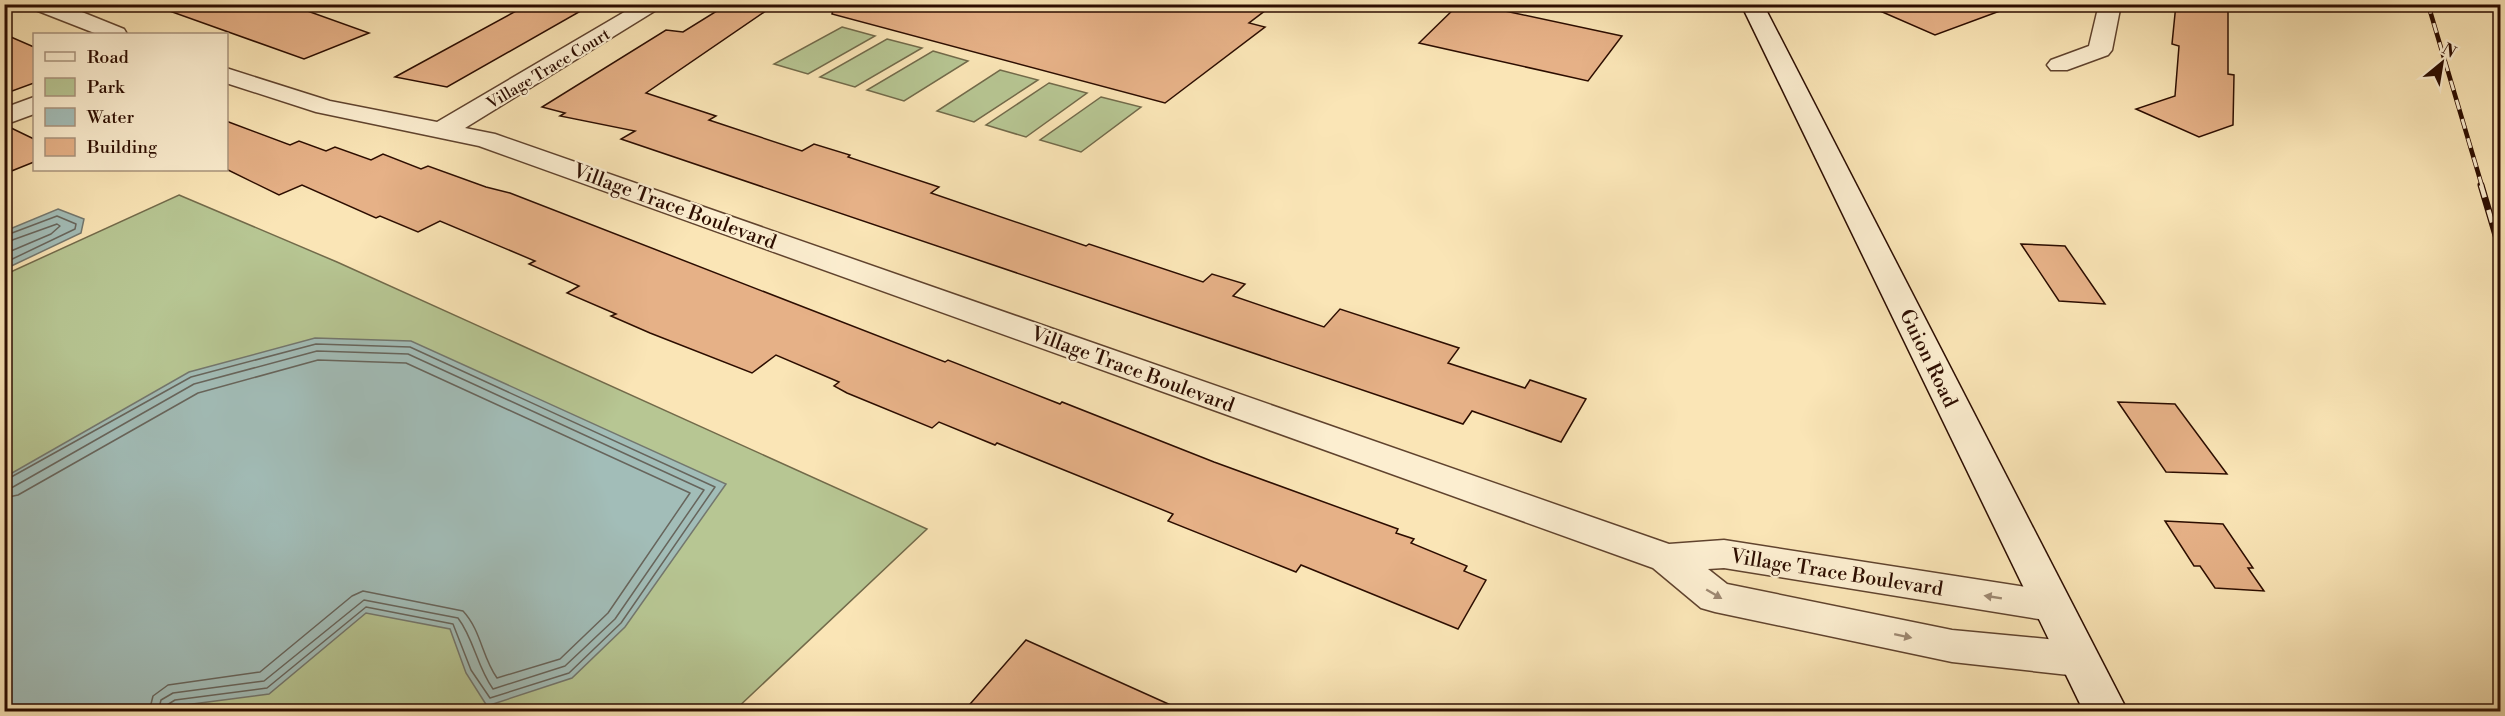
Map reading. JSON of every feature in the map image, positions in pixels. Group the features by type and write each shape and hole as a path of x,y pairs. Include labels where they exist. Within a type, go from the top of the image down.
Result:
{"street":[{"path":"41,4 114,33"},
{"name":"Village Trace Court","path":"441,131 655,4"},
{"name":"Guion Road","path":"1752,4 2051,606 2106,711"},
{"path":"2059,65 2100,50 2110,4"},
{"name":"Village Trace Boulevard","path":"228,76 325,107 486,140 1668,558 1724,554 2051,606"},
{"path":"4,117 33,105"},
{"path":"1668,558 1715,597 1952,646 2078,659"}],"green space":[{"path":"842,27 875,36 808,74 774,64"},
{"path":"887,39 922,48 855,87 820,77"},
{"path":"933,51 968,61 904,101 867,90"},
{"path":"1000,70 1038,80 974,122 937,111"},
{"path":"1049,83 1087,93 1026,137 986,125"},
{"path":"1101,97 1141,107 1081,152 1040,140"},
{"path":"179,195 337,262 927,529 734,711 5,711 4,275"}],"water":[{"path":"58,209 84,219 81,233 5,269 5,231"},
{"path":"315,338 411,341 726,484 625,627 572,678 487,706 466,673 450,629 366,613 269,694 177,706 168,711 5,711 5,477 189,372"}],"building":[{"path":"161,4 288,4 369,33 304,59 161,8"},
{"path":"529,4 593,4 447,87 395,77"},
{"path":"728,4 776,4 646,93 716,116 709,120 802,151 814,144 850,155 848,157 939,187 931,193 1086,246 1089,244 1203,282 1212,274 1245,284 1233,296 1324,327 1340,309 1459,348 1448,363 1525,388 1530,380 1586,399 1561,442 1472,411 1463,424 621,139 635,131 560,116 565,113 542,107 666,30 683,32"},
{"path":"834,4 1274,4 1249,23 1265,27 1165,103 832,14"},
{"path":"1459,4 1472,4 1622,36 1588,81 1419,43"},
{"path":"1864,4 2007,4 2008,8 1935,35"},
{"path":"2176,4 2228,4 2228,74 2234,75 2233,125 2199,137 2136,109 2175,96 2179,46 2172,44"},
{"path":"4,34 33,47 33,83 4,94"},
{"path":"228,122 290,145 299,141 326,151 335,147 371,160 383,154 421,169 428,166 486,187 510,193 945,362 948,360 1060,404 1062,402 1214,462 1398,529 1396,533 1414,539 1411,543 1467,566 1464,571 1486,580 1458,629 1301,565 1296,572 1168,521 1173,514 997,443 995,445 939,422 932,428 847,393 834,386 839,382 776,355 752,373 650,333 611,316 616,314 567,293 579,286 529,264 535,261 440,221 418,232 380,216 376,218 302,185 279,195 228,170"},
{"path":"7,126 33,139 33,162 4,174"},
{"path":"2021,244 2065,246 2105,304 2059,301"},
{"path":"2118,402 2175,404 2227,474 2166,472"},
{"path":"2165,521 2223,524 2253,568 2248,568 2264,591 2215,588 2200,566 2194,566"},
{"path":"1026,640 1184,711 964,711"}],"railway":[{"path":"2428,4 2482,186"},
{"path":"2481,185 2500,249"}]}
